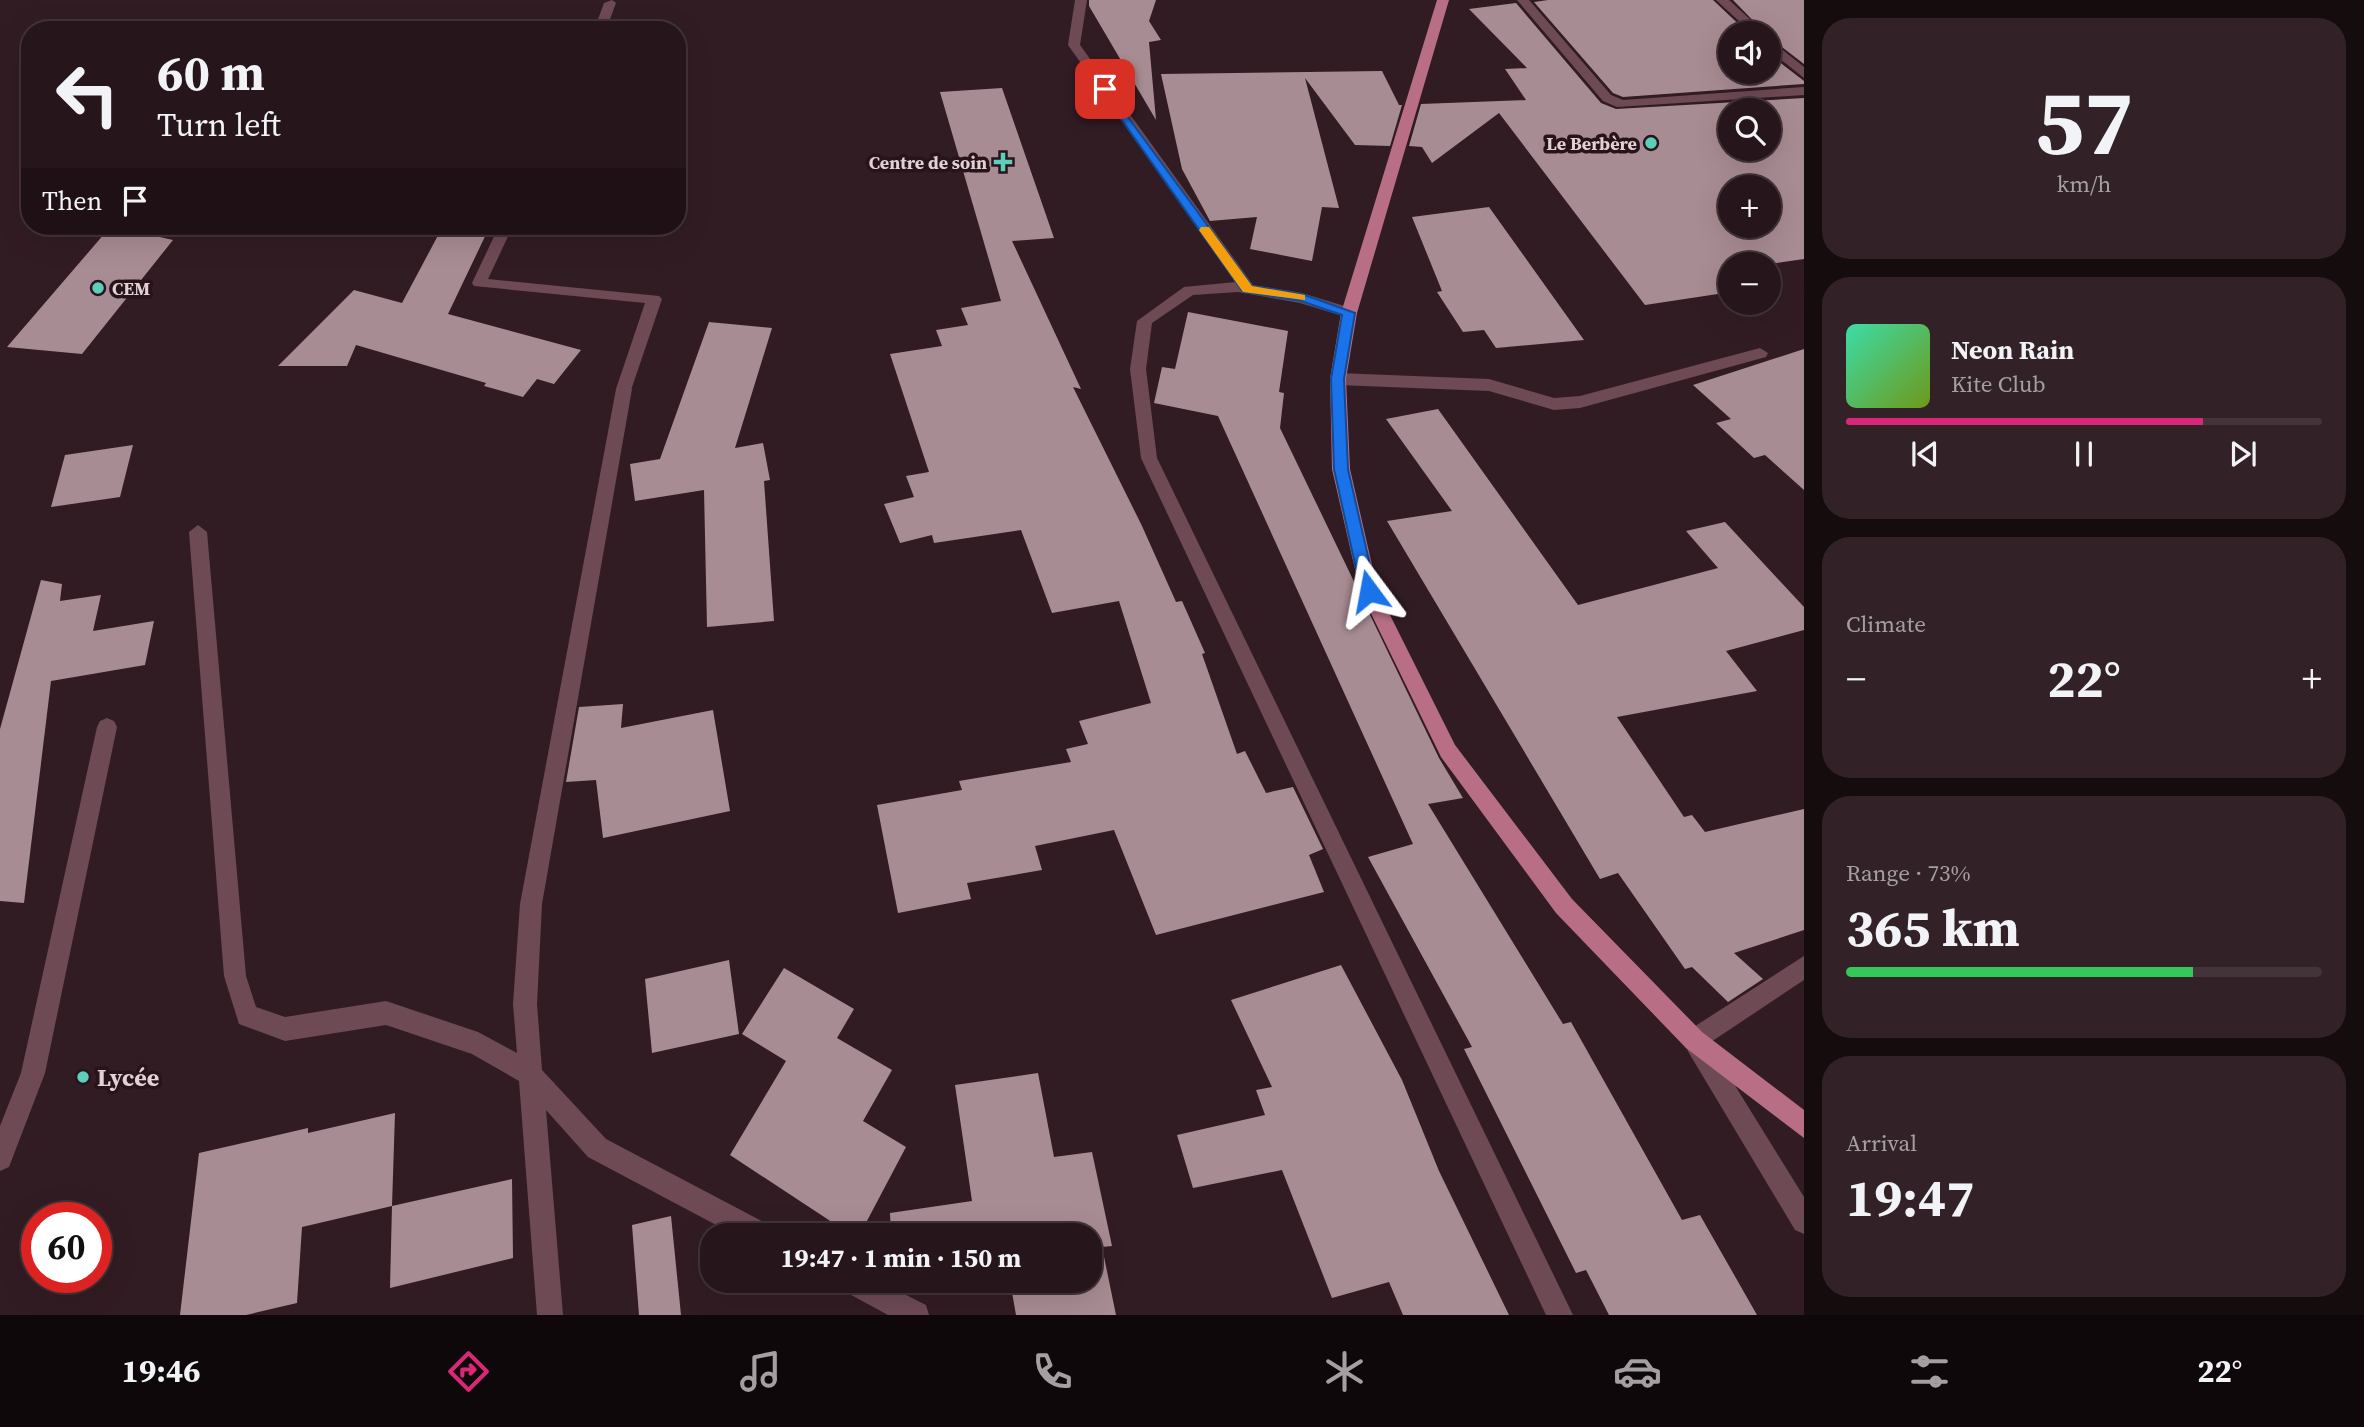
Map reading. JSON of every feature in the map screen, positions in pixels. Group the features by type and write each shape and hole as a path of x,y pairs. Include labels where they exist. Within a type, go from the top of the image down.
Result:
{"main road":[{"path":"1443,0 1349,313 1338,379 1341,469 1369,591 1448,751 1564,906 1694,1040 1804,1126"}],"street":[{"path":"1080,0 1074,45 1248,289"},
{"path":"1523,0 1607,98 1622,104 1804,91"},
{"path":"1722,0 1746,21"},
{"path":"603,21 610,2"},
{"path":"1781,54 1804,74"},
{"path":"1349,313 1302,298 1248,289 1189,290 1144,321 1138,369 1149,458 1560,1315"},
{"path":"1338,379 1489,385 1554,404 1580,402 1760,353"},
{"path":"550,1315 525,1004 531,904 624,389"},
{"path":"198,531 234,976 247,1016 285,1029 386,1013 478,1044 530,1074 597,1148 739,1223"},
{"path":"0,1158 33,1073 107,727"},
{"path":"1804,967 1694,1040 1804,1221"},
{"path":"874,1293 916,1315"}],"lane":[{"path":"502,235 479,283 654,299 624,389"}],"building":[{"path":"1089,0 1156,0 1149,21 1161,40 1149,42 1156,120 1089,6"},
{"path":"1713,0 1735,21 1718,21 1718,84 1781,84 1781,63 1804,81 1804,84 1623,97 1613,93 1534,2"},
{"path":"1733,0 1804,0 1804,64 1781,46 1781,21 1753,21"},
{"path":"1516,3 1601,103 1616,109 1718,103 1718,161 1781,161 1781,99 1804,98 1804,259 1781,262 1781,252 1718,252 1718,294 1645,305 1499,113 1432,163 1422,147 1409,146 1421,104 1526,100 1505,69 1527,68 1469,9"},
{"path":"1382,71 1399,105 1402,105 1390,146 1355,145 1305,78 1339,208 1322,207 1312,261 1250,249 1257,217 1210,221 1182,169 1161,74"},
{"path":"1002,88 1054,238 1012,241 1081,389 1073,387 1142,526 1176,602 1182,601 1205,653 1202,654 1237,754 1245,751 1266,793 1293,787 1323,849 1309,855 1324,892 1156,935 1114,830 1035,846 1042,870 967,883 971,899 898,913 877,805 962,790 959,781 1071,762 1066,749 1088,744 1079,721 1151,703 1119,601 1052,613 1021,530 934,543 932,535 900,543 884,504 914,497 906,476 929,472 890,354 942,346 936,330 968,325 961,308 1001,301 940,92"},
{"path":"1489,207 1584,340 1496,348 1484,330 1463,332 1437,292 1442,291 1412,217"},
{"path":"103,235 151,235 173,240 82,354 7,347"},
{"path":"438,235 486,235 448,314 581,350 554,384 537,379 523,397 484,386 486,383 356,345 347,366 278,366 354,290 402,303"},
{"path":"1188,312 1288,331 1279,392 1284,393 1280,428 1439,758 1463,798 1428,804 1563,1024 1571,1022 1682,1220 1700,1215 1757,1315 1609,1315 1586,1270 1576,1273 1464,1049 1472,1047 1368,857 1413,844 1218,416 1154,403 1162,367 1175,369"},
{"path":"709,322 772,328 735,448 763,443 770,480 764,481 774,621 707,627 704,490 635,501 630,464 660,459"},
{"path":"1804,349 1804,490 1765,455 1754,458 1716,423 1731,419 1693,385"},
{"path":"1438,409 1578,605 1718,568 1686,531 1725,522 1804,607 1804,630 1726,651 1757,691 1617,717 1684,817 1692,815 1705,832 1804,809 1804,930 1734,953 1763,979 1728,1002 1692,967 1685,969 1618,873 1600,879 1387,521 1452,511 1386,419"},
{"path":"133,445 120,497 51,507 65,455"},
{"path":"41,580 62,584 60,601 101,595 93,631 154,621 145,665 51,681 24,903 0,901 0,729"},
{"path":"623,704 621,728 713,710 730,811 603,838 596,780 566,782 579,707"},
{"path":"729,960 739,1034 652,1053 645,979"},
{"path":"1341,965 1402,1080 1439,1171 1509,1315 1403,1315 1389,1282 1332,1298 1282,1170 1193,1188 1177,1135 1265,1115 1256,1090 1272,1087 1231,1000"},
{"path":"784,968 854,1009 837,1038 892,1070 863,1121 906,1147 866,1223 833,1223 730,1155 786,1061 742,1034"},
{"path":"1038,1073 1054,1157 1092,1152 1112,1246 1102,1247 1102,1223 890,1223 890,1213 972,1201 955,1085"},
{"path":"395,1113 392,1206 302,1227 297,1303 246,1315 180,1315 199,1153 308,1128 308,1133"},
{"path":"512,1179 513,1258 390,1288 392,1206"},
{"path":"671,1216 681,1315 639,1315 632,1225"},
{"path":"1102,1247 1116,1315 1016,1315 1012,1293 1102,1293"}],"slow traffic":[{"path":"1205,230 1248,289 1300,297"}],"place":[{"name":"Le Berbère","path":"1651,143"},
{"name":"Centre de soin","path":"1003,162"},
{"name":"CEM","path":"98,288"},
{"name":"Lycée","path":"83,1077"}],"route":[{"path":"1105,89 1248,289 1302,298 1349,313 1338,379 1341,469 1369,591"}]}
